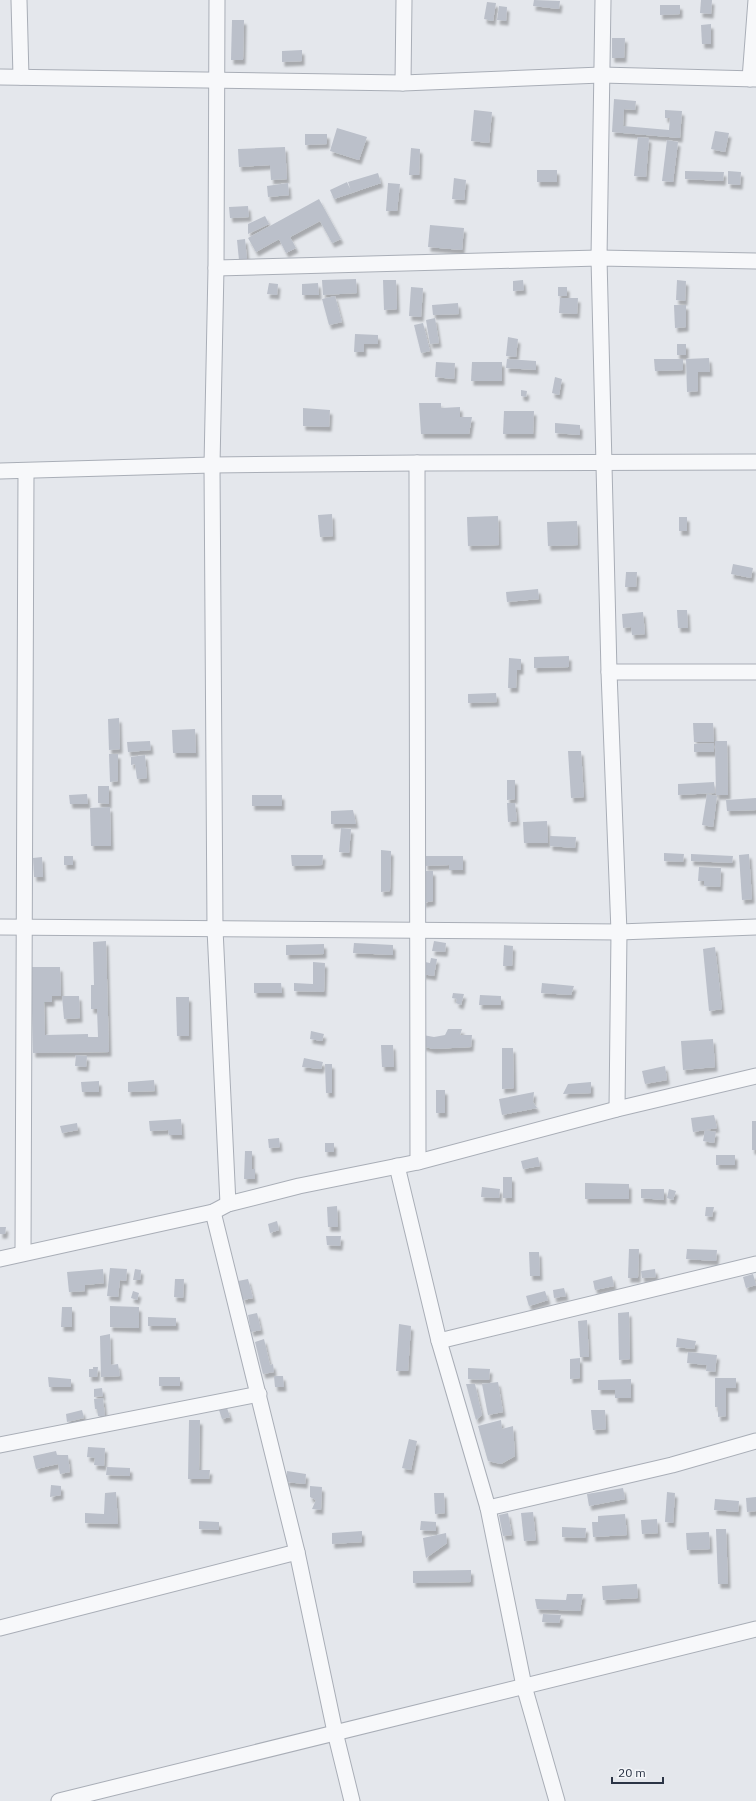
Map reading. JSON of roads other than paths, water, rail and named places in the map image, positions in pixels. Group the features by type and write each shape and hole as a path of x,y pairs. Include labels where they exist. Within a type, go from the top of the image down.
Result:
{"street":[{"path":"20,0 21,77"},
{"path":"217,0 216,268 212,465 215,930 228,1204"},
{"path":"402,83 404,0"},
{"path":"602,0 599,258 608,672 619,932 617,1109"},
{"path":"0,77 402,83 601,75 753,79 756,0"},
{"path":"216,268 599,258 756,261"},
{"path":"0,471 212,465 756,462"},
{"path":"417,463 418,1162"},
{"path":"23,1253 26,471"},
{"path":"608,672 756,672"},
{"path":"0,927 215,930 619,932 756,927"},
{"path":"0,1259 213,1212 228,1204 299,1186 418,1162 617,1109 756,1076"},
{"path":"397,1166 439,1341 488,1508 524,1686 557,1801"},
{"path":"213,1212 297,1552 335,1732 352,1801"},
{"path":"439,1341 756,1264"},
{"path":"0,1445 259,1394"},
{"path":"488,1508 672,1465 756,1441"},
{"path":"0,1628 297,1552"},
{"path":"59,1801 756,1629"}]}
